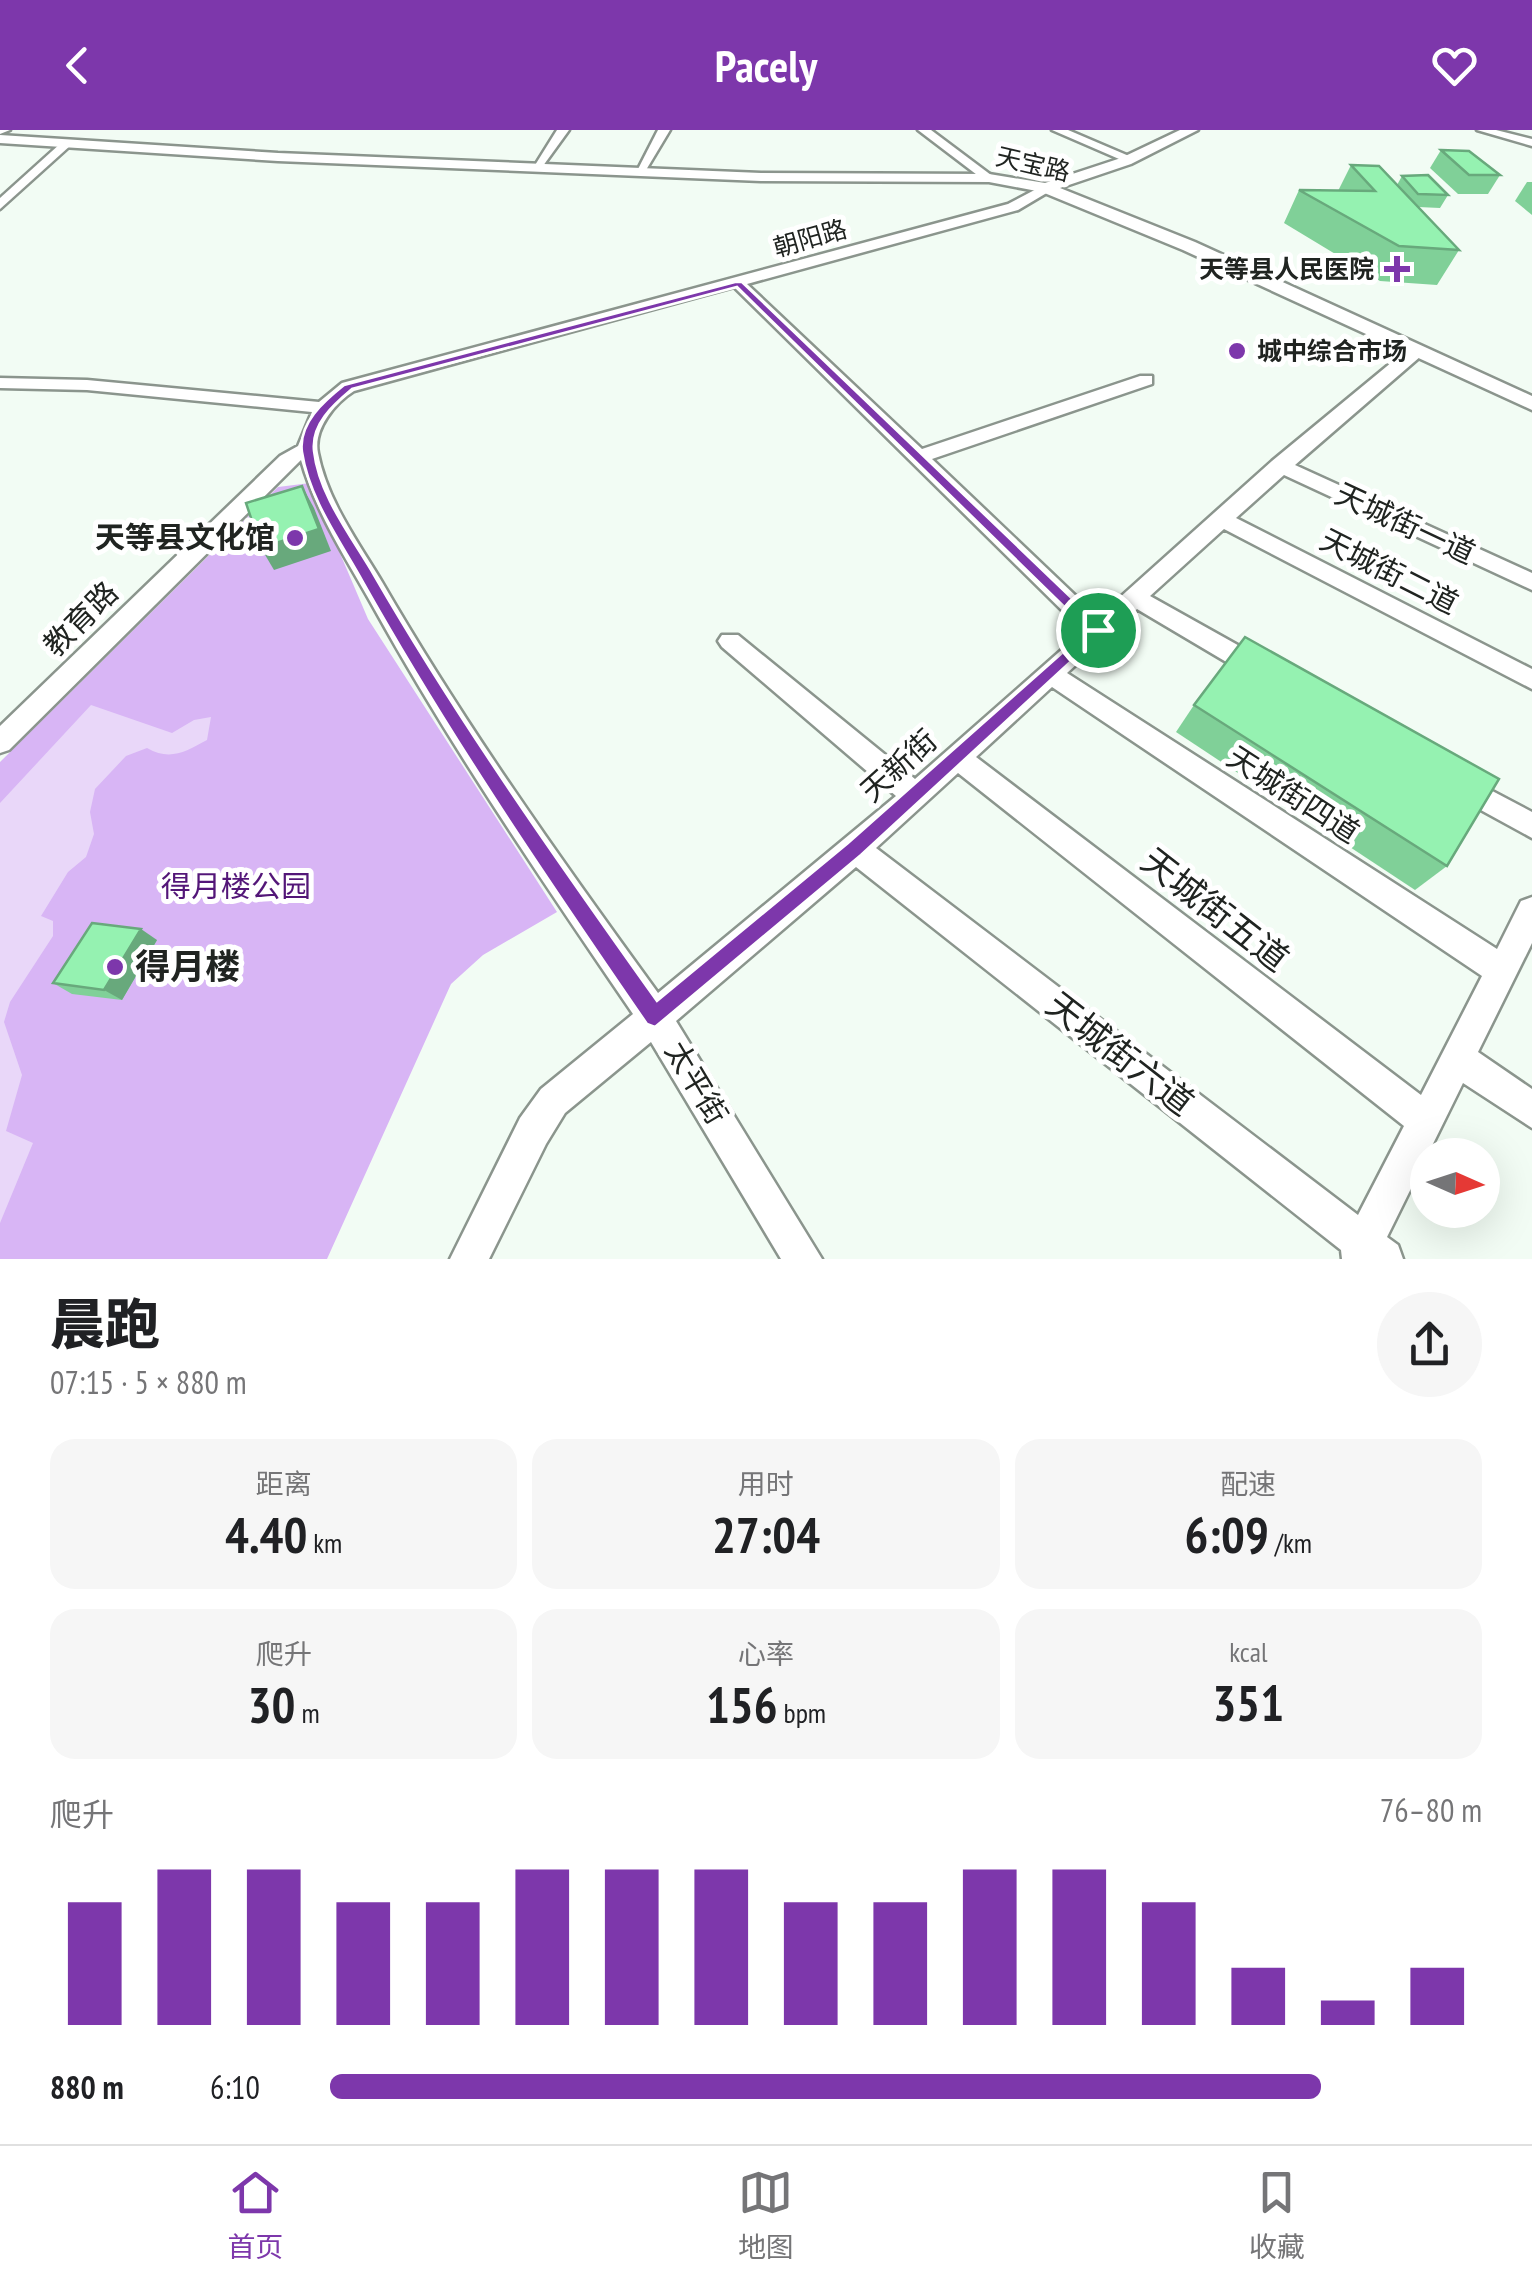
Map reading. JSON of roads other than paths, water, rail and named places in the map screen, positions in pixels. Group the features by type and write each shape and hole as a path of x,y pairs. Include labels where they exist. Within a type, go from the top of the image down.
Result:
{"main road":[{"path":"1046,188 1130,160 1191,130"},
{"name":"天宝路","path":"0,139 761,177 989,178 1046,188 1189,246 1532,404"}],"street":[{"path":"536,167 563,130"},
{"path":"639,172 664,130"},
{"path":"924,130 989,178"},
{"path":"1058,130 1130,160"},
{"path":"1483,130 1532,142"},
{"path":"0,205 65,145"},
{"name":"朝阳路","path":"323,408 348,387 1012,207 1046,188"},
{"path":"739,284 1098,630"},
{"name":"天新街","path":"469,1259 524,1148 554,1101 855,849 1136,598 1219,518 1415,352"},
{"path":"918,457 1146,380"},
{"path":"0,383 87,385 323,408 307,449"},
{"name":"教育路","path":"0,742 253,492 287,460 307,449"},
{"name":"太平街","path":"307,449 320,493 411,653 558,879 655,1017 803,1259"},
{"name":"天城街一道","path":"1279,466 1532,582"},
{"name":"天城街二道","path":"1219,518 1532,680"},
{"path":"1136,598 1274,678"},
{"path":"730,640 914,795"},
{"name":"天城街四道","path":"1050,674 1500,969"},
{"name":"天城街五道","path":"957,757 1426,1122"},
{"path":"1429,766 1532,826"},
{"name":"天城街六道","path":"855,849 1368,1254"},
{"path":"1368,1254 1426,1122 1532,911"},
{"path":"1460,1059 1532,1110"}],"place":[{"name":"天等县人民医院","path":"1397,269"},
{"name":"城中综合市场","path":"1237,351"},
{"name":"天等县文化馆","path":"295,538"},
{"name":"得月楼","path":"115,967"}],"park label":[{"name":"得月楼公园","path":"236,887"}]}
